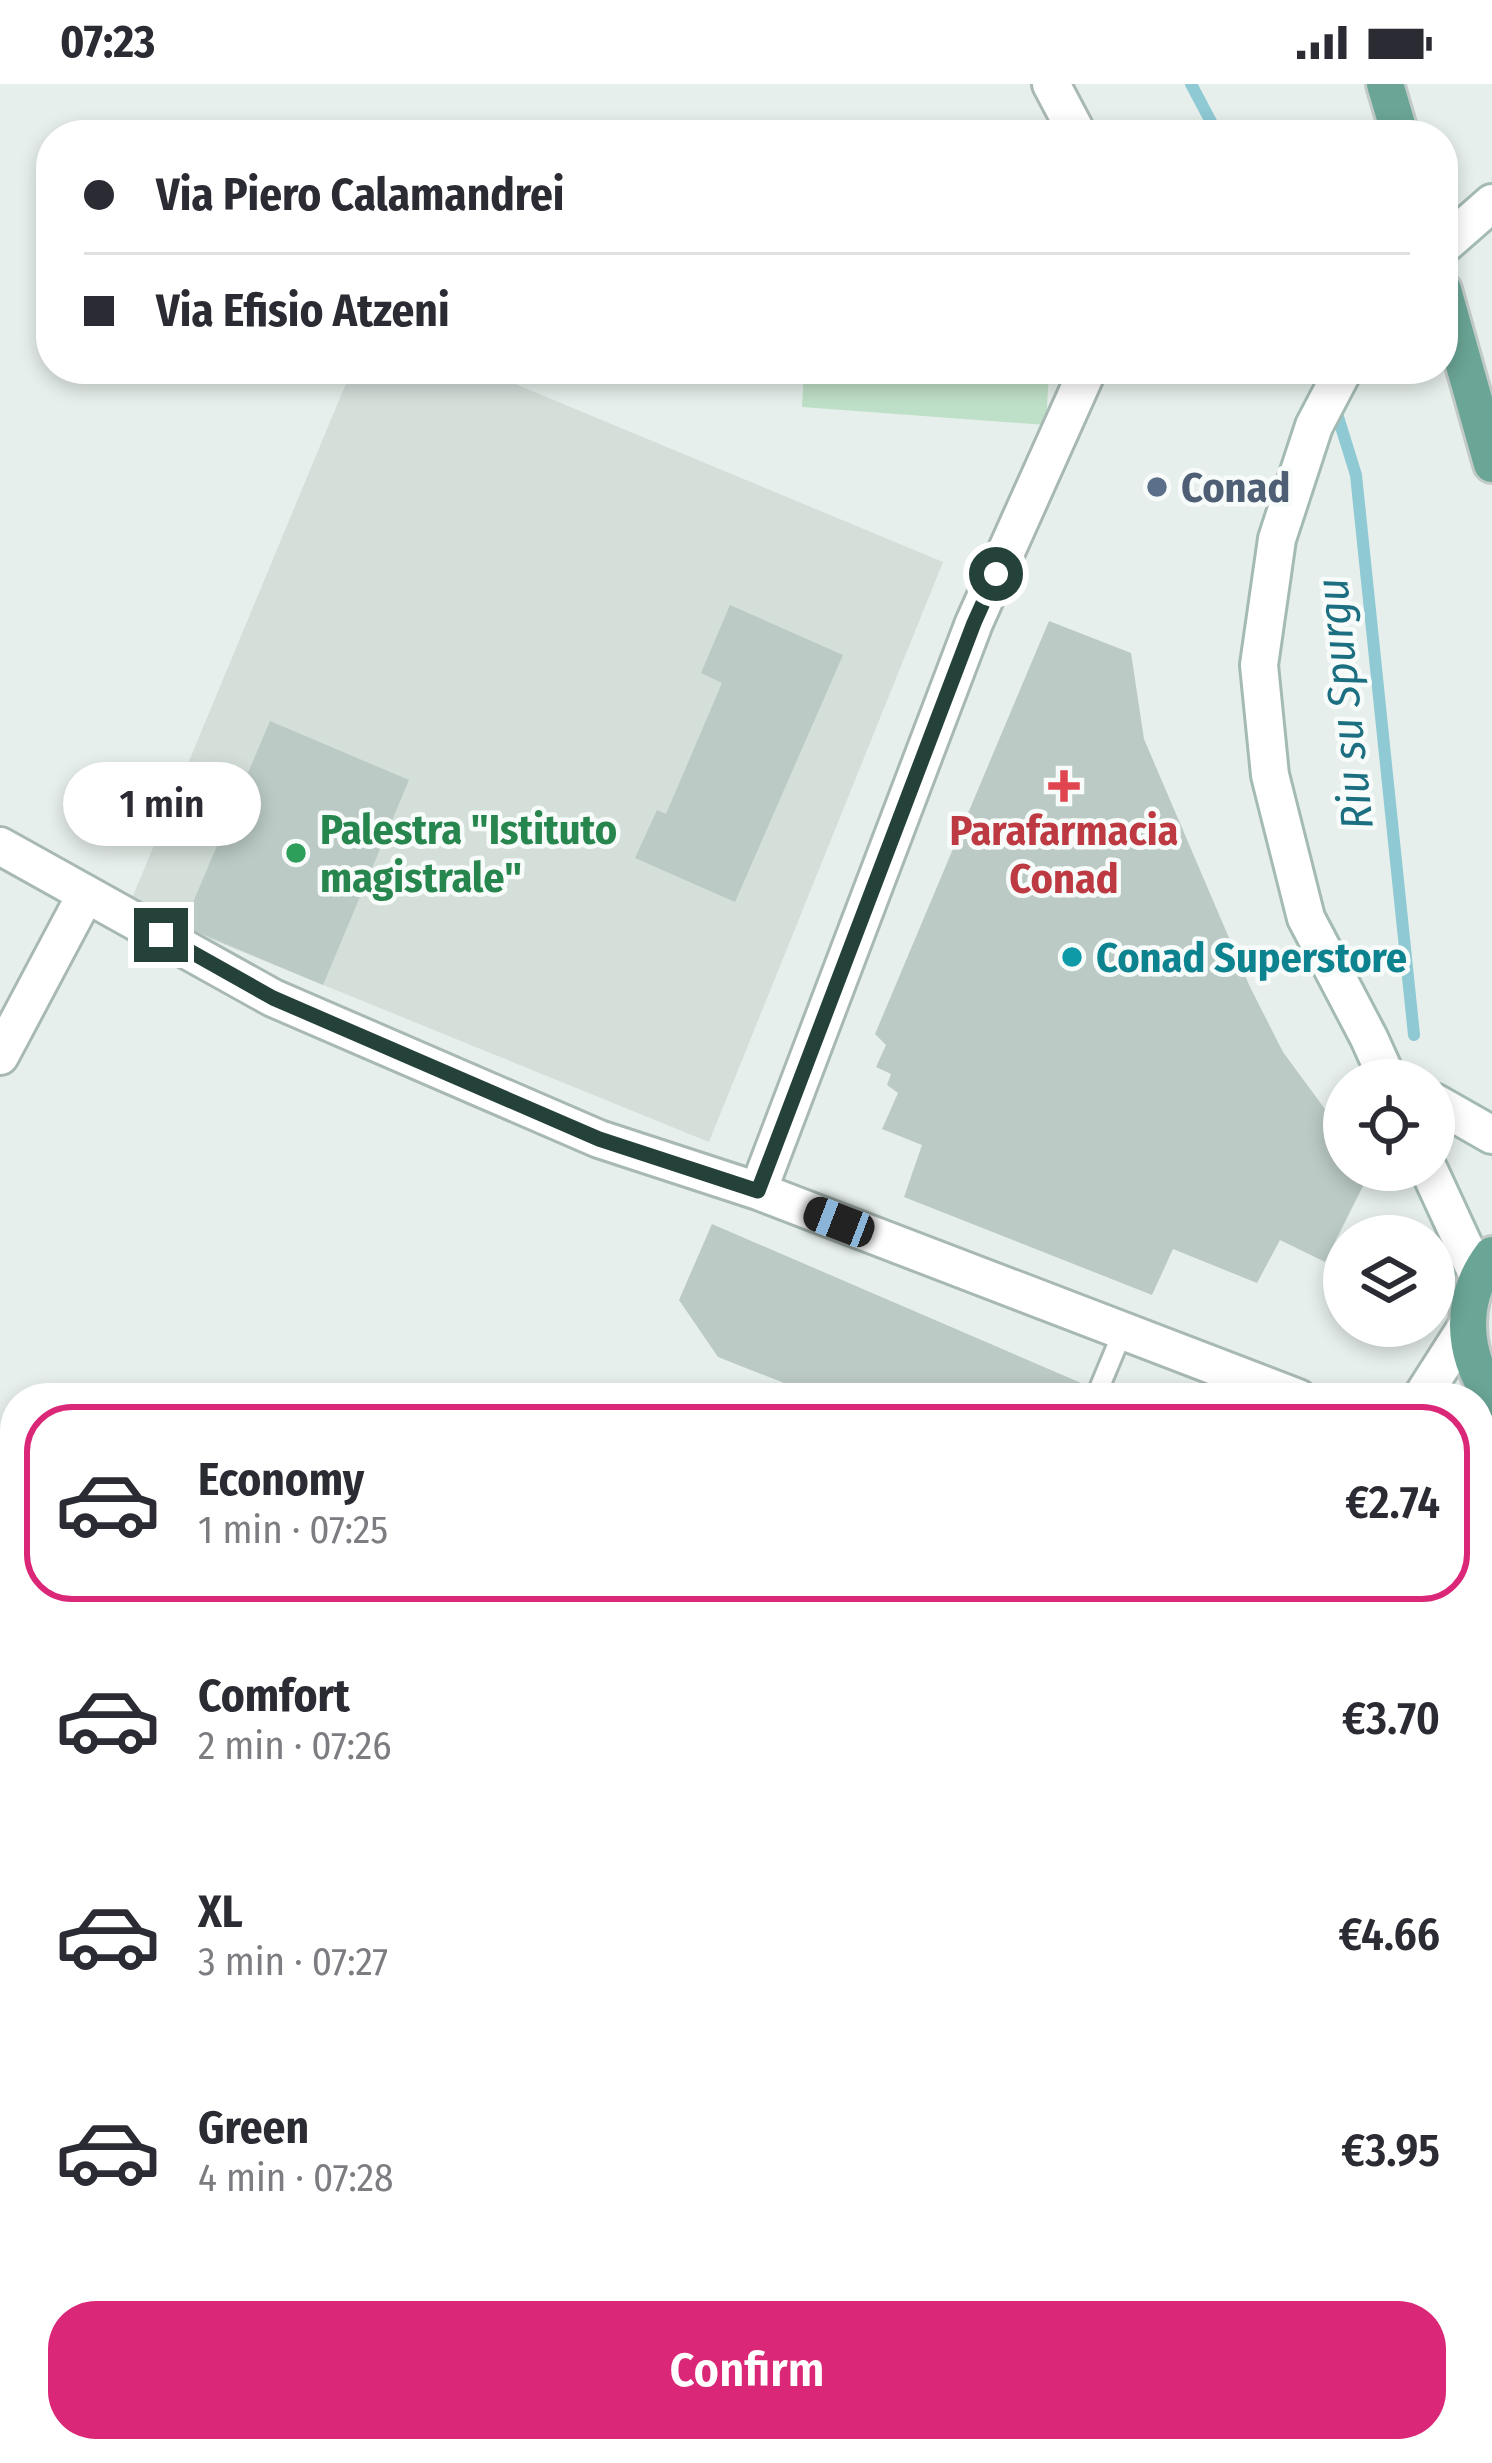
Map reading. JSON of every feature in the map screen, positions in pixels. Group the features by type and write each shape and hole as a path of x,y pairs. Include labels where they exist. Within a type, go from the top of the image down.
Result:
{"main road":[{"path":"1385,84 1396,120"},
{"path":"1458,343 1492,464"},
{"path":"1482,1383 1470,1353 1467,1326 1469,1300 1485,1265"}],"street":[{"path":"1051,84 1070,120"},
{"path":"1458,233 1492,203"},
{"path":"758,1191 974,623 1081,384"},
{"path":"1336,384 1314,426 1277,539 1259,665 1270,775 1306,917 1379,1059"},
{"path":"0,846 295,1007 599,1139 758,1191 1123,1330 1209,1354 1268,1383"},
{"path":"0,1056 86,894"},
{"path":"1370,1038 1391,1059"},
{"path":"1455,1114 1492,1135"},
{"path":"1441,1191 1485,1265"},
{"path":"1431,1383 1467,1326"}],"lane":[{"path":"1101,1383 1123,1330"}],"shaded area":[{"path":"346,384 515,384 943,562 709,1142 130,903"}],"green space":[{"path":"803,384 1048,384 1046,425 802,407"}],"building":[{"path":"730,605 843,655 735,902 635,858 657,810 666,814 722,683 701,673"},
{"name":"Conad Superstore","path":"1049,621 1131,653 1144,739 1250,987 1283,1052 1323,1106 1323,1191 1360,1191 1348,1215 1323,1215 1323,1261 1280,1240 1257,1283 1173,1249 1152,1295 904,1197 922,1145 882,1129 898,1093 887,1085 891,1074 876,1067 886,1045 875,1034"},
{"name":"Palestra \"Istituto magistrale\"","path":"270,721 409,780 323,985 183,926"},
{"path":"712,1224 1081,1383 784,1383 718,1357 679,1300"}],"waterway":[{"name":"Riu su Spurgu","path":"1191,84 1210,120"},
{"name":"Riu su Spurgu","path":"1334,404 1356,475 1414,1035"}],"place":[{"name":"Conad","path":"1157,487"},
{"name":"Parafarmacia Conad","path":"1064,786"},
{"name":"Palestra \"Istituto magistrale\"","path":"296,853"},
{"name":"Conad Superstore","path":"1072,957"}],"route":[{"path":"161,935 273,998 599,1139 758,1191 996,574"}]}
